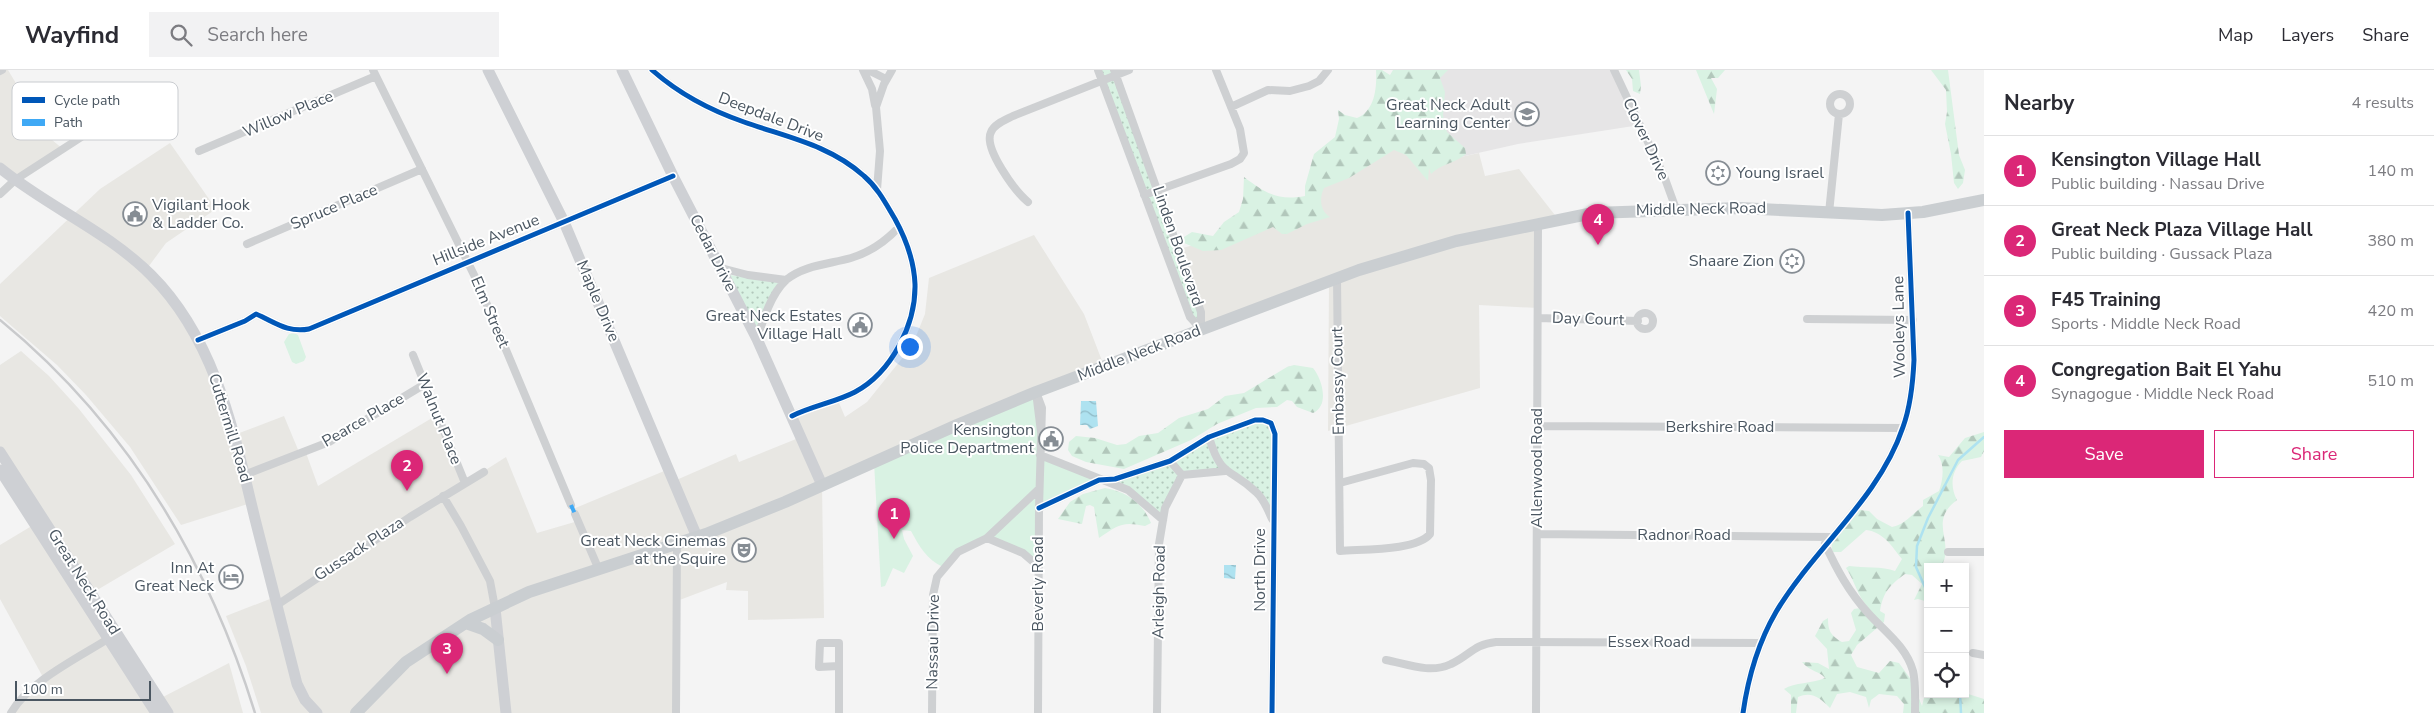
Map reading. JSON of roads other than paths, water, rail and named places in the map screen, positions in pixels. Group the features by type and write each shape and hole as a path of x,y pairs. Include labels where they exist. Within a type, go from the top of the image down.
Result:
{"main road":[{"name":"Maple Drive","path":"488,70 564,222 697,537"},
{"name":"Cedar Drive","path":"622,70 673,176 757,339 802,438 819,461 821,486"},
{"name":"Cuttermill Road","path":"0,168 15,180 134,259 174,301 198,340 222,391 297,684 305,700 317,713"},
{"name":"Middle Neck Road","path":"356,713 406,662 466,623 529,592 697,537 821,486 1036,392 1337,278 1456,242 1538,223 1593,213 1676,209 1773,208 1874,215 1908,213 1984,200"},
{"path":"802,438 821,486"},
{"name":"Great Neck Road","path":"0,452 112,636 156,713"},
{"name":"Great Neck Road","path":"0,470 112,636 168,713"},
{"path":"495,608 506,713"},
{"path":"466,623 484,629 498,640"}],"street":[{"name":"Deepdale Drive","path":"652,70 706,106 744,122 816,146 864,175 877,190 908,246 915,273 914,309 903,340 886,365 860,389 809,407 792,416"},
{"path":"862,70 872,89 876,107 880,151 877,190"},
{"path":"868,70 886,79"},
{"path":"876,107 886,79 892,70"},
{"name":"Linden Boulevard","path":"1098,70 1190,317 1201,329"},
{"path":"1028,202 1010,182 990,145 991,131 996,125 1013,116 1102,80 1115,72 1129,70"},
{"path":"1144,195 1231,164 1240,159 1245,150 1216,70"},
{"path":"1231,107 1268,90 1290,90 1309,86 1319,80 1328,70"},
{"name":"Clover Drive","path":"1614,70 1664,176 1676,209"},
{"name":"Linden Boulevard","path":"1115,72 1202,312 1201,329"},
{"name":"Willow Place","path":"199,151 375,73"},
{"name":"Elm Street","path":"375,73 468,262 571,505"},
{"path":"1829,213 1839,114"},
{"path":"0,194 15,180 78,140"},
{"name":"Spruce Place","path":"247,244 422,170"},
{"name":"Hillside Avenue","path":"198,340 245,321 256,314 269,322 289,330 310,329 673,176"},
{"name":"Wooleys Lane","path":"1743,713 1753,665 1776,611 1825,544 1882,472 1903,428 1913,383 1913,320 1908,213"},
{"name":"Allenwood Road","path":"1536,713 1538,223"},
{"path":"757,339 765,316 786,280 811,267 850,258 872,250 882,244 899,227"},
{"path":"721,268 748,275 786,280"},
{"name":"Embassy Court","path":"1337,278 1340,550 1382,548 1416,543 1430,534 1431,480 1428,468 1424,464 1413,462 1340,483"},
{"path":"1186,306 1198,301"},
{"name":"Day Court","path":"1538,318 1638,321"},
{"path":"1808,319 1913,320"},
{"name":"Walnut Place","path":"413,355 465,483"},
{"name":"Pearce Place","path":"244,475 328,442 424,384"},
{"name":"Beverly Road","path":"1036,392 1042,408 1039,489 1038,713"},
{"name":"North Drive","path":"1210,437 1259,420 1267,421 1274,428 1272,713"},
{"name":"Berkshire Road","path":"1537,426 1903,428"},
{"path":"1039,508 1099,480 1115,479 1170,461 1210,437 1215,457 1225,471 1256,492 1265,503 1273,521"},
{"path":"1040,455 1128,490 1163,520"},
{"path":"1170,461 1182,475 1225,471"},
{"name":"Gussack Plaza","path":"277,605 443,496 484,472"},
{"name":"Arleigh Road","path":"1157,713 1159,544 1165,508 1182,475"},
{"name":"Nassau Drive","path":"932,713 935,584 943,567 958,552 988,538 1039,489"},
{"path":"443,496 490,581 495,608"},
{"path":"575,514 599,570"},
{"name":"Radnor Road","path":"1537,534 1831,537"},
{"path":"988,538 1023,553 1038,566"},
{"path":"676,713 677,544"},
{"path":"1825,544 1847,587 1868,613 1891,635 1909,662 1914,679 1914,713"},
{"path":"1948,552 1984,552"},
{"path":"11,713 24,696 44,679 112,636"},
{"name":"Essex Road","path":"1386,660 1411,667 1434,669 1450,664 1484,643 1761,643"},
{"path":"1972,653 1984,655"},
{"path":"839,666 839,713"}],"water":[{"path":"1081,401 1096,401 1098,426 1090,429 1087,425 1080,425"},
{"path":"1224,565 1236,565 1235,579 1224,578"}],"waterway":[{"path":"1924,585 1916,567 1917,546 1928,518 1958,460 1984,437"},
{"path":"1960,698 1961,713"}],"railway":[{"path":"0,320 45,360 87,403 124,449 157,497 187,548 213,601 255,713"}],"place":[{"name":"Great Neck Adult Learning Center","path":"1527,114"},
{"name":"Young Israel","path":"1718,173"},
{"name":"Vigilant Hook & Ladder Co.","path":"135,214"},
{"name":"Congregation Bait El Yahu","path":"1598,245"},
{"name":"Shaare Zion","path":"1792,261"},
{"name":"Great Neck Estates Village Hall","path":"860,325"},
{"name":"Kensington Police Department","path":"1051,439"},
{"name":"Great Neck Plaza Village Hall","path":"407,491"},
{"name":"Kensington Village Hall","path":"894,539"},
{"name":"Great Neck Cinemas at the Squire","path":"744,550"},
{"name":"Inn At Great Neck","path":"231,577"},
{"name":"F45 Training","path":"447,674"}]}
